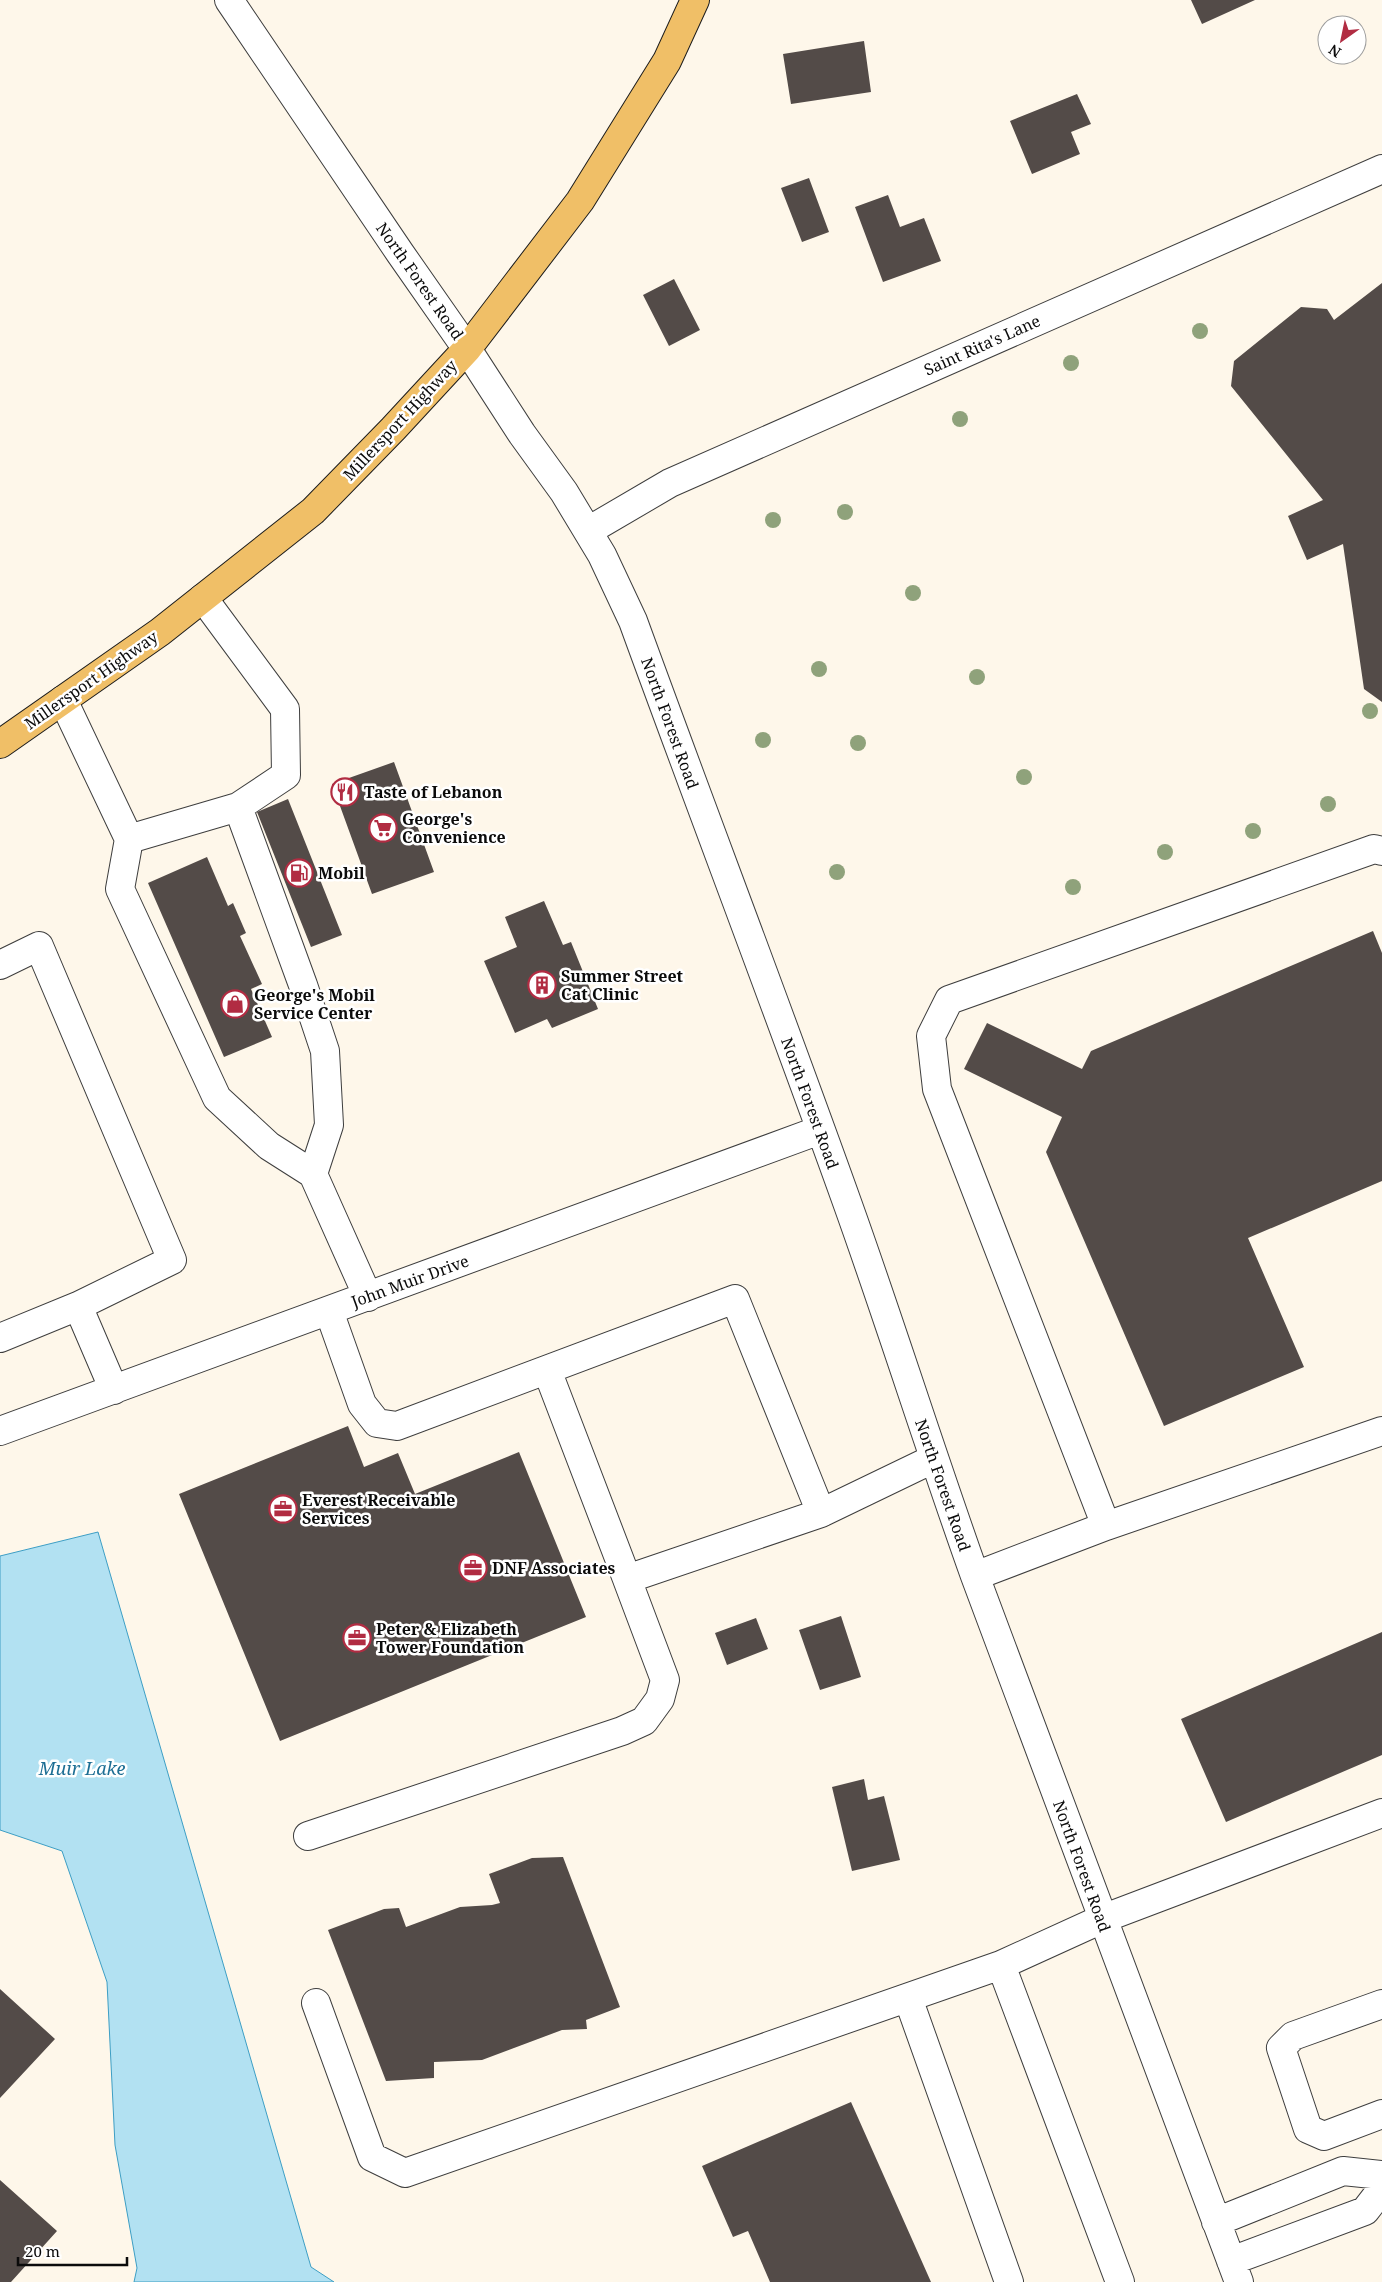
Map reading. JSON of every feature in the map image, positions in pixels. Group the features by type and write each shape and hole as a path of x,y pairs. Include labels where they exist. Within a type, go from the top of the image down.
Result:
{"main road":[{"name":"Millersport Highway","path":"0,744 160,632 313,511 393,429 467,349 580,201 667,61 695,0"}],"street":[{"name":"North Forest Road","path":"229,0 394,245 467,349 588,531 616,583 633,621 889,1320 933,1459 975,1576 1235,2272"},
{"name":"Saint Rita's Lane","path":"588,531 670,483 1382,169"},
{"path":"129,839 238,806 286,774 285,709 203,598"},
{"path":"63,700 129,839 120,889 217,1098 269,1146 313,1174 368,1297"},
{"path":"238,806 324,1051 329,1125 313,1174"},
{"path":"1106,1526 937,1089 930,1036 949,1000 1374,849 1382,851"},
{"path":"0,965 39,946 172,1260 78,1306 0,1338"},
{"name":"John Muir Drive","path":"0,1432 820,1130"},
{"path":"329,1311 362,1404 377,1423 396,1426 735,1299 820,1513"},
{"path":"78,1306 114,1390"},
{"path":"308,1836 612,1734 644,1721 660,1700 664,1680 547,1370"},
{"path":"975,1576 1106,1526 1382,1431"},
{"path":"627,1579 820,1513 933,1459"},
{"path":"316,2003 372,2157 405,2173 1001,1965 1102,1919 1382,1814"},
{"path":"1001,1965 1120,2282"},
{"path":"908,1998 1009,2282"},
{"path":"1382,2004 1293,2036 1281,2048 1308,2129 1324,2136 1382,2114"},
{"path":"1216,2222 1343,2171 1382,2175"},
{"path":"1235,2272 1365,2211 1382,2189"}],"water":[{"name":"Muir Lake","path":"98,1532 311,2267 334,2282 134,2282 137,2268 115,2145 107,1982 62,1851 0,1830 0,1556"}],"building":[{"path":"1191,0 1255,0 1202,24"},
{"path":"864,41 871,92 791,104 783,54"},
{"path":"1077,94 1091,124 1071,132 1080,154 1032,174 1010,121"},
{"path":"809,178 829,232 802,242 781,188"},
{"path":"888,195 900,227 924,218 941,261 883,282 855,207"},
{"path":"674,279 700,330 669,346 643,295"},
{"path":"1382,283 1382,702 1364,689 1343,544 1307,560 1288,516 1323,500 1231,386 1234,361 1301,307 1327,309 1334,320"},
{"name":"George's Convenience","path":"394,762 434,872 372,894 332,784"},
{"name":"Mobil","path":"288,799 342,935 311,947 257,812"},
{"path":"207,857 228,906 233,903 246,933 240,936 262,984 251,989 272,1037 224,1057 148,883"},
{"name":"Summer Street Cat Clinic","path":"544,901 563,945 571,942 598,1009 552,1028 547,1019 515,1033 484,961 517,947 505,917"},
{"path":"1373,931 1382,953 1382,1181 1248,1238 1304,1367 1164,1426 1046,1152 1062,1117 964,1069 987,1023 1082,1069 1091,1051"},
{"path":"348,1426 364,1467 398,1453 415,1494 519,1452 586,1617 280,1741 179,1494"},
{"path":"841,1616 861,1677 820,1690 799,1630"},
{"path":"756,1618 768,1649 727,1665 715,1633"},
{"path":"1382,1632 1382,1755 1226,1822 1181,1719"},
{"path":"864,1779 868,1800 884,1796 900,1860 852,1871 832,1787"},
{"path":"563,1857 620,2007 586,2020 587,2029 562,2030 482,2060 434,2062 434,2078 386,2081 328,1930 384,1909 399,1908 406,1927 460,1907 500,1903 489,1874 532,1858"},
{"path":"0,1989 55,2039 0,2098"},
{"path":"851,2102 931,2282 770,2282 748,2231 733,2237 702,2166"},
{"path":"0,2180 57,2231 11,2282 0,2282"}],"place":[{"name":"Taste of Lebanon","path":"345,792"},
{"name":"George's Convenience","path":"383,828"},
{"name":"Mobil","path":"299,873"},
{"name":"Summer Street Cat Clinic","path":"542,985"},
{"name":"George's Mobil Service Center","path":"235,1004"},
{"name":"Everest Receivable Services","path":"283,1509"},
{"name":"DNF Associates","path":"473,1568"},
{"name":"Peter & Elizabeth Tower Foundation","path":"357,1638"}]}
